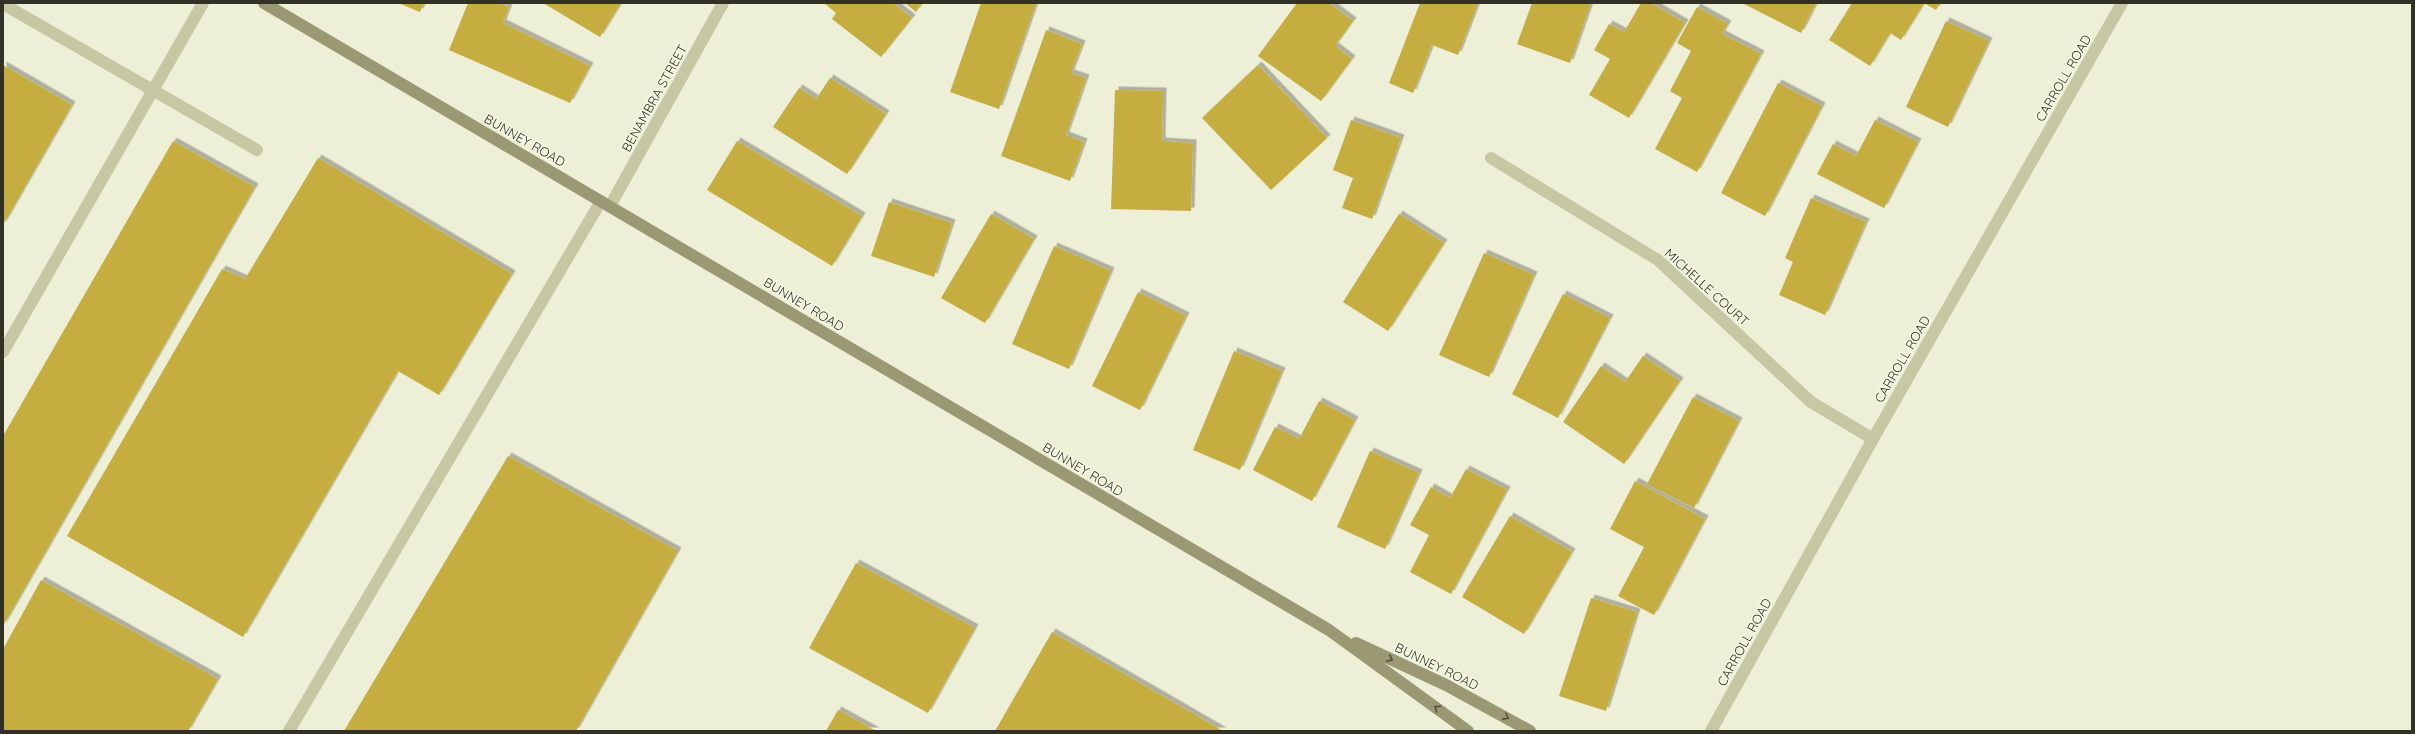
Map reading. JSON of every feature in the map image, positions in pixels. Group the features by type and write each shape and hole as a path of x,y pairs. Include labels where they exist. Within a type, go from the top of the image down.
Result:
{"street":[{"path":"3,352 203,3"},
{"name":"BUNNEY ROAD","path":"264,3 1329,630 1446,685 1530,731"},
{"name":"BENAMBRA STREET","path":"288,731 606,203 723,3"},
{"name":"CARROLL ROAD","path":"1711,731 1873,439 2122,3"},
{"path":"3,4 257,150"},
{"name":"MICHELLE COURT","path":"1491,158 1658,260 1811,402 1873,439"},
{"name":"BUNNEY ROAD","path":"1329,630 1468,731"}],"building":[{"path":"398,3 424,3 420,12"},
{"path":"468,3 499,3 509,7 503,23 590,66 570,103 449,50"},
{"path":"543,3 621,3 600,37"},
{"path":"824,3 893,3 912,18 881,57 832,19 836,13"},
{"path":"905,3 922,3 916,12"},
{"path":"981,3 1036,3 999,109 950,92"},
{"path":"1297,3 1329,3 1353,21 1335,46 1352,59 1321,101 1258,56"},
{"path":"1420,3 1478,3 1458,55 1432,45 1413,93 1389,83"},
{"path":"1532,3 1591,3 1570,63 1517,44"},
{"path":"1641,3 1651,3 1685,23 1629,118 1589,95 1610,59 1594,50 1609,24 1624,32"},
{"path":"1742,3 1816,3 1801,33"},
{"path":"1852,3 1924,3 1901,40 1890,33 1870,66 1829,40"},
{"path":"1924,3 1940,3 1936,10"},
{"path":"1697,7 1728,24 1722,34 1761,54 1697,172 1655,149 1682,98 1670,91 1691,51 1677,43"},
{"path":"1946,21 1989,41 1948,127 1906,107"},
{"path":"1046,30 1082,44 1071,73 1086,78 1066,135 1084,142 1070,181 1001,156"},
{"path":"3,65 72,105 3,225"},
{"path":"1258,65 1327,138 1271,190 1202,118"},
{"path":"830,78 886,114 847,174 773,127 799,88 816,99"},
{"path":"1778,83 1822,106 1765,216 1721,193"},
{"path":"1115,90 1163,91 1162,141 1193,143 1191,211 1111,209"},
{"path":"1351,120 1401,138 1372,219 1342,208 1353,178 1333,170"},
{"path":"1875,120 1918,142 1884,208 1817,174 1833,144 1856,156"},
{"path":"173,141 255,187 3,626 3,436"},
{"path":"737,141 862,216 832,266 707,190"},
{"path":"318,158 512,274 439,395 398,371 243,637 67,536 222,269 245,279"},
{"path":"1811,198 1866,222 1825,315 1779,295 1793,262 1785,258"},
{"path":"889,202 952,223 934,277 871,256"},
{"path":"991,214 1034,239 985,323 941,298"},
{"path":"1399,214 1444,243 1388,331 1343,302"},
{"path":"1054,246 1111,271 1069,369 1012,344"},
{"path":"1484,253 1534,275 1489,377 1439,355"},
{"path":"1138,292 1186,316 1140,410 1092,386"},
{"path":"1563,294 1610,318 1558,418 1512,394"},
{"path":"1234,351 1282,371 1240,470 1193,450"},
{"path":"1643,356 1680,381 1624,464 1563,422 1601,366 1625,382"},
{"path":"1693,397 1739,421 1694,508 1647,484"},
{"path":"1319,401 1355,420 1312,501 1253,470 1275,427 1299,439"},
{"path":"1370,451 1419,473 1385,549 1337,527"},
{"path":"508,456 678,551 576,731 344,731"},
{"path":"1466,469 1507,490 1451,594 1410,572 1429,535 1410,525 1431,487 1450,498"},
{"path":"1635,481 1705,519 1654,615 1618,596 1644,547 1610,529"},
{"path":"1510,516 1572,552 1524,634 1462,597"},
{"path":"856,563 975,628 928,713 809,648"},
{"path":"41,580 218,679 188,731 3,731 3,649"},
{"path":"1591,598 1637,612 1606,711 1559,696"},
{"path":"1052,632 1223,731 995,731"},
{"path":"838,710 876,731 826,731"}]}
